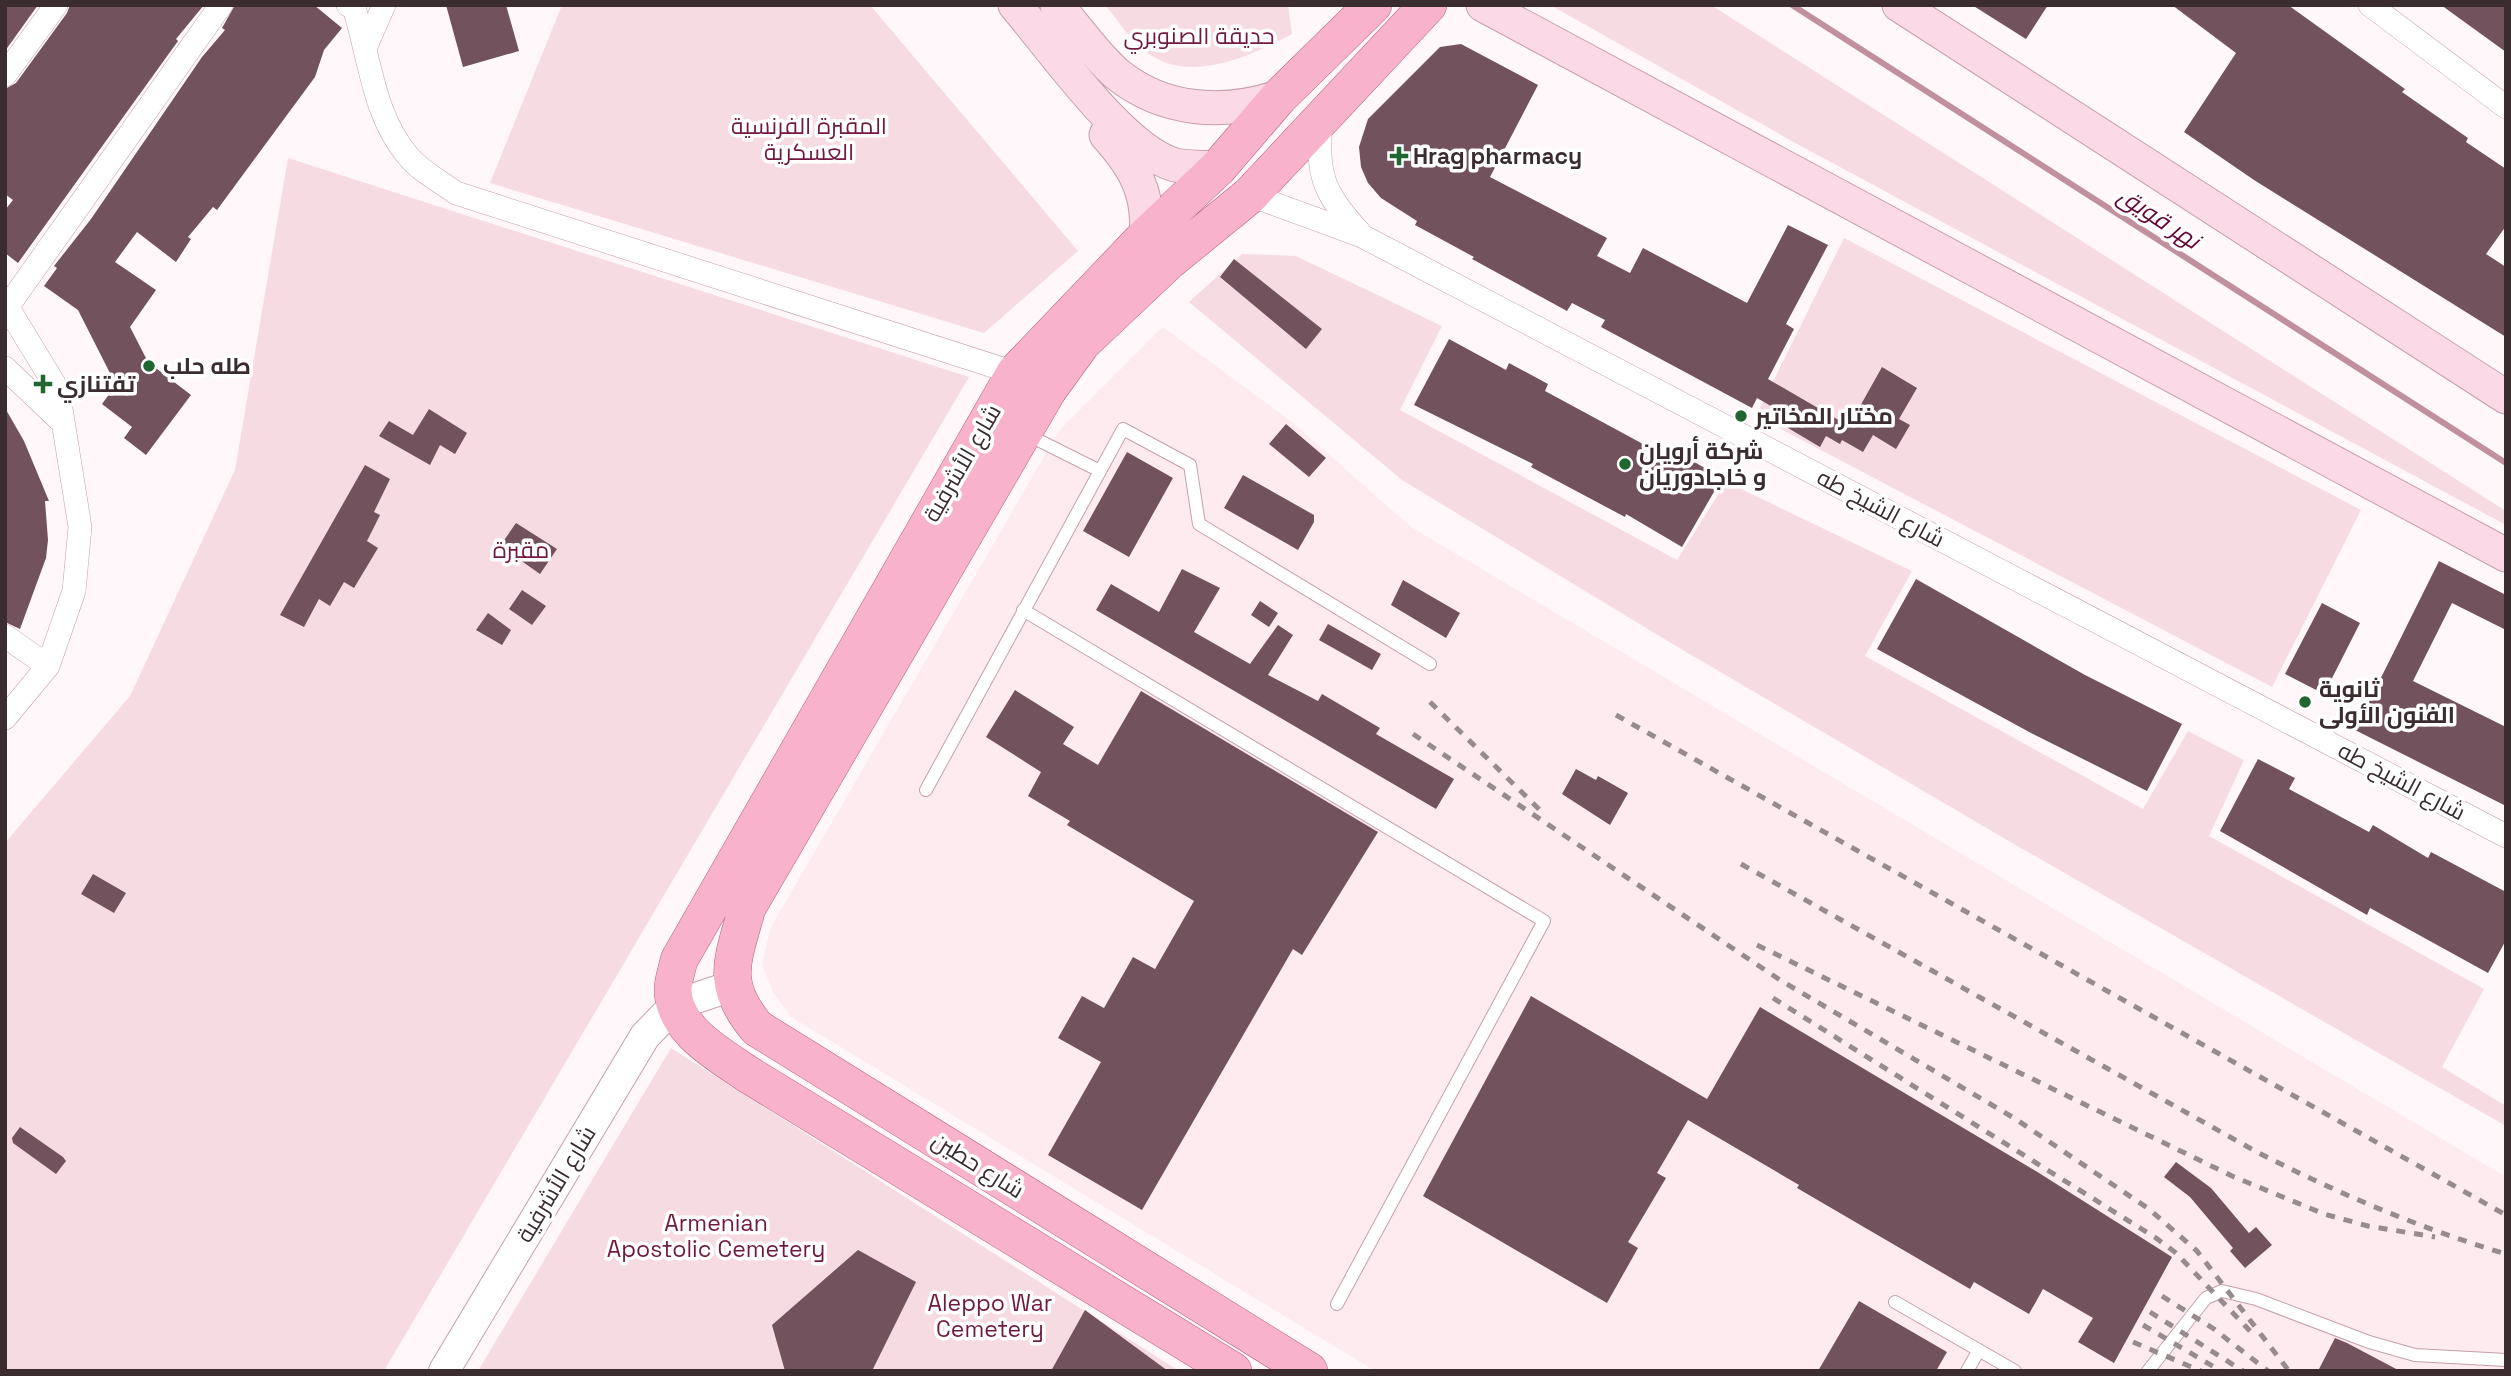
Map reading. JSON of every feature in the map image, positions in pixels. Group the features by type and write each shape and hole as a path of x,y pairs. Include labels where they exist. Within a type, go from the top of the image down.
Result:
{"main road":[{"path":"1015,5 1115,124 1136,142 1155,156 1175,164 1218,168 1250,195"},
{"path":"1057,5 1116,73 1140,89 1166,101 1194,108 1223,110 1251,106 1279,97"},
{"name":"شارع الأشرفية","path":"676,1005 673,988 679,960 1015,373 1146,236 1218,168 1279,97 1373,5"},
{"name":"شارع الأشرفية","path":"732,986 733,959 747,908 1048,390 1082,343 1169,261 1250,195 1428,5"},
{"path":"1483,5 2506,555"},
{"path":"1905,7 2506,397"},
{"path":"1044,39 1070,89 1135,171 1144,192 1148,213 1146,236"},
{"name":"شارع حطين","path":"732,986 743,1011 757,1028 1309,1371"},
{"name":"شارع حطين","path":"676,1005 691,1031 749,1075 1233,1371"}],"street":[{"path":"5,75 56,5"},
{"path":"5,718 48,666 74,590 80,527 58,390 7,304 221,5"},
{"path":"348,5 354,8 366,46 379,110 408,158 456,193 1015,373"},
{"path":"366,46 384,5"},
{"path":"2370,5 2506,107"},
{"path":"1321,117 1318,159 1323,182 1337,208 1362,236"},
{"name":"شارع الشيخ طه","path":"1250,195 1362,236 2506,836"},
{"path":"5,368 63,423"},
{"path":"5,636 48,666"},
{"name":"شارع الأشرفية","path":"444,1371 645,1036 676,1005 732,986"}],"lane":[{"path":"926,790 1098,470 1123,429 1190,466 1199,524 1430,664"},
{"path":"1023,432 1098,470"},
{"path":"1023,610 1544,921 1337,1304"},
{"path":"2148,1371 2191,1314 2206,1298 2222,1291 2256,1299 2369,1342 2415,1355 2506,1360"},
{"path":"1895,1302 2015,1371"},
{"path":"1967,1371 1979,1350"}],"shaded area":[{"path":"1163,327 1292,422 1411,527 2506,1177 2506,1371 1375,1371 791,1017 773,992 762,964 771,927 1059,431"}],"green space":[{"name":"المقبرة الفرنسية العسكرية","path":"562,5 870,5 1078,251 984,333 490,183"},
{"name":"حديقة الصنوبري","path":"1105,5 1288,5 1292,34 1237,59 1196,67 1176,66 1157,59 1140,47"},
{"path":"1550,5 1711,5 2506,511 2506,525 1799,145"},
{"name":"مقبرة","path":"288,158 969,377 384,1371 5,1371 5,843 130,696 235,470"},
{"path":"1844,238 2361,510 2272,687 1756,416"},
{"path":"1242,254 1296,256 1442,326 1400,410 1677,560 1726,482 1912,571 1865,656 2143,809 2188,731 2244,760 2209,836 2484,989 2442,1067 2506,1106 2506,1126 2007,840 1676,646 1402,480 1189,302"},
{"name":"Armenian Apostolic Cemetery","path":"671,1048 1179,1371 478,1371"}],"building":[{"path":"5,5 38,5 5,51"},
{"path":"70,5 204,5 176,39 178,41 18,263 5,253 5,210 13,200 5,194 5,89 16,83"},
{"path":"235,5 314,5 342,28 324,50 315,77 217,210 213,207 188,237 191,239 176,262 137,232 115,262 156,290 130,327 148,362 191,395 146,455 124,438 132,427 102,404 116,385 78,310 44,286 57,268 54,266 91,219 202,57 225,30 222,28"},
{"path":"446,5 506,5 519,51 463,67"},
{"path":"1972,5 2048,5 2026,39"},
{"path":"2172,5 2288,5 2405,89 2402,92 2468,138 2466,142 2506,169 2506,226 2486,254 2506,267 2506,337 2254,180 2184,132 2236,53"},
{"path":"2441,5 2506,5 2506,52"},
{"path":"1461,44 1538,85 1490,177 1607,238 1597,256 1630,273 1643,248 1747,303 1788,225 1828,245 1786,324 1794,329 1768,379 1849,426 1882,367 1917,388 1899,419 1910,425 1896,449 1873,435 1863,452 1842,440 1840,444 1826,436 1820,447 1783,425 1788,416 1757,398 1752,408 1601,327 1605,320 1572,303 1567,311 1415,225 1417,221 1381,198 1368,183 1361,167 1359,147 1368,119 1440,47"},
{"path":"1234,259 1322,329 1306,349 1220,277"},
{"path":"1449,339 1506,370 1509,363 1548,384 1545,391 1680,464 1684,456 1722,478 1682,547 1626,514 1625,517 1531,467 1533,464 1414,405"},
{"path":"5,408 24,441 49,501 45,501 48,540 46,558 20,629 5,622"},
{"path":"429,409 467,433 455,454 440,445 430,465 379,436 389,421 413,435"},
{"path":"1286,424 1326,458 1309,477 1269,444"},
{"path":"1127,452 1173,478 1129,557 1083,531"},
{"path":"365,465 390,479 374,512 380,515 367,541 378,548 354,588 344,582 330,606 319,599 304,627 280,615"},
{"path":"1243,475 1314,515 1314,522 1298,550 1224,508"},
{"path":"516,523 557,549 540,574 500,546"},
{"path":"2439,561 2506,595 2506,630 2452,603 2413,681 2506,727 2506,806 2355,730"},
{"path":"1182,569 1220,588 1194,632 1250,664 1278,625 1293,635 1268,675 1318,701 1322,694 1380,728 1376,734 1454,779 1436,809 1096,610 1111,584 1159,612"},
{"path":"1916,579 2085,675 2182,724 2147,791 2031,733 1877,649"},
{"path":"1403,580 1460,613 1446,638 1391,605"},
{"path":"522,590 546,606 532,625 509,609"},
{"path":"1260,601 1278,613 1269,627 1251,615"},
{"path":"2322,603 2360,623 2324,694 2285,674"},
{"path":"488,613 511,630 502,645 476,630"},
{"path":"1328,624 1381,654 1372,670 1319,640"},
{"path":"1015,690 1074,727 1063,744 1098,765 1141,691 1378,832 1302,955 1293,949 1142,1210 1048,1155 1101,1062 1058,1038 1082,996 1104,1008 1133,957 1155,969 1194,901 1067,825 1070,821 1028,796 1041,772 986,737"},
{"path":"2258,759 2295,778 2289,789 2369,832 2373,825 2428,858 2431,852 2506,892 2506,940 2488,973 2370,908 2367,915 2220,831"},
{"path":"1576,769 1596,780 1598,776 1628,793 1610,825 1562,794"},
{"path":"93,874 126,893 114,913 81,894"},
{"path":"1531,996 1707,1099 1760,1007 2039,1173 2172,1257 2114,1363 2078,1342 2093,1318 2043,1289 2029,1314 1974,1282 1970,1289 1797,1188 1799,1185 1688,1120 1657,1173 1666,1178 1628,1242 1638,1248 1607,1303 1423,1196"},
{"path":"20,1127 63,1157 66,1161 56,1174 13,1143 12,1138"},
{"path":"2176,1162 2211,1188 2249,1233 2256,1227 2272,1245 2245,1268 2230,1251 2233,1248 2190,1197 2164,1177"},
{"path":"858,1250 916,1282 872,1371 785,1371 772,1325"},
{"path":"1859,1301 1947,1352 1936,1371 1818,1371"},
{"path":"1085,1310 1168,1371 1051,1371"},
{"path":"2335,1338 2347,1343 2400,1371 2318,1371"}],"waterway":[{"name":"نهر قويق","path":"1792,5 2506,463"}],"railway":[{"path":"1430,702 1545,815"},
{"path":"1616,715 2506,1215"},
{"path":"1413,734 1780,980 2014,1118 2149,1209 2197,1251 2289,1371"},
{"path":"1741,864 2257,1152 2379,1209 2506,1254"},
{"path":"1757,945 2232,1176 2324,1214 2368,1226 2435,1237"},
{"path":"1773,998 2156,1238 2176,1253 2250,1331"},
{"path":"2162,1296 2214,1329 2268,1371"},
{"path":"2150,1312 2243,1371"},
{"path":"2143,1325 2221,1371"},
{"path":"2133,1342 2201,1371"}],"place":[{"name":"Hrag pharmacy","path":"1399,156"},
{"name":"طله حلب","path":"149,366"},
{"name":"تفتنازي","path":"43,384"},
{"name":"مختار المخاتير","path":"1741,416"},
{"name":"شركة أرويان و خاجادوريان","path":"1625,464"},
{"name":"ثانوية الفنون الأولى","path":"2305,702"}],"park label":[{"name":"Aleppo War Cemetery","path":"990,1316"}]}
